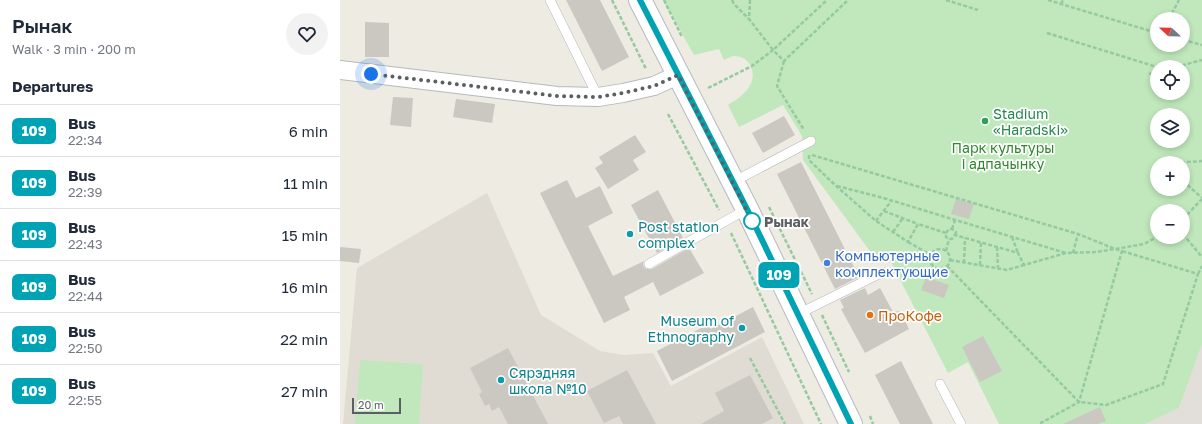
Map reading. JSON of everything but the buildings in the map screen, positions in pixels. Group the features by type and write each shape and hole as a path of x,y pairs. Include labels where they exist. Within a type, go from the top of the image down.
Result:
{"main road":[{"path":"640,0 747,209 851,424"}],"street":[{"path":"340,70 557,96 598,97 654,86 678,75"}],"lane":[{"path":"550,0 598,97"},
{"path":"733,182 811,141"},
{"path":"649,264 747,209"},
{"path":"798,314 883,272"},
{"path":"940,384 961,424"}],"path":[{"path":"612,0 646,68"},
{"path":"732,0 773,50 784,61"},
{"path":"749,19 750,0"},
{"path":"708,88 752,66 773,50 827,0"},
{"path":"811,141 777,86 784,61 848,0"},
{"path":"946,0 978,10"},
{"path":"1048,0 1150,31"},
{"path":"1061,4 1064,0"},
{"path":"1173,12 1179,0"},
{"path":"1047,33 1150,65"},
{"path":"1190,42 1202,45"},
{"path":"1190,63 1202,60"},
{"path":"668,114 725,221 821,424"},
{"path":"931,255 908,242 876,220 835,185 809,160 809,154 1078,234 1115,249 1198,274"},
{"path":"1190,162 1202,161"},
{"path":"835,185 892,200 1066,253"},
{"path":"1190,187 1202,198 1190,211"},
{"path":"876,220 892,200"},
{"path":"884,211 946,233"},
{"path":"894,232 903,218"},
{"path":"946,233 949,229 952,229 955,220"},
{"path":"908,242 918,224"},
{"path":"952,229 956,232 955,235"},
{"path":"946,233 946,237 949,239"},
{"path":"1073,253 1078,234"},
{"path":"955,235 1018,253"},
{"path":"946,250 938,249 931,255 931,262 935,267 941,268 947,266 950,260 949,254 946,250 949,239 952,239 955,235"},
{"path":"1012,237 1024,265"},
{"path":"964,263 965,238"},
{"path":"950,260 1007,270 1066,253 1096,252 1144,244 1150,241"},
{"path":"980,265 981,242"},
{"path":"1190,242 1202,257"},
{"path":"997,247 998,268"},
{"path":"1079,402 1122,251"},
{"path":"947,266 1079,402"},
{"path":"1039,424 1079,402 1106,405 1163,384 1198,274 1202,266"},
{"path":"750,358 785,424"}],"shaded area":[{"path":"487,193 541,315 600,351 624,355 653,353 671,386 762,337 804,424 343,424 357,268"},
{"path":"1202,344 1202,424 1145,424 1179,408"}],"green space":[{"name":"Парк культуры і адпачынку","path":"663,0 1202,0 1202,344 1179,408 1145,424 999,424 968,362 948,373 891,262 875,258 803,160 802,136 783,105 739,127 728,105 745,92 752,82 753,76 751,66 744,58 739,56 733,56 724,60 719,49 694,55"},
{"path":"360,360 423,364 419,424 355,424"}],"bus line":[{"name":"109","path":"640,0 747,209 851,424"}],"place":[{"name":"Stadium «Haradski»","path":"985,121"},
{"name":"Рынак","path":"752,221"},
{"name":"Post station complex","path":"630,234"},
{"name":"Компьютерные комплектующие","path":"827,263"},
{"name":"ПроКофе","path":"870,315"},
{"name":"Museum of Ethnography","path":"742,328"},
{"name":"Сярэдняя школа №10","path":"501,380"}],"route":[{"path":"371,74 557,96 598,97 654,86 678,75 752,221"}]}
